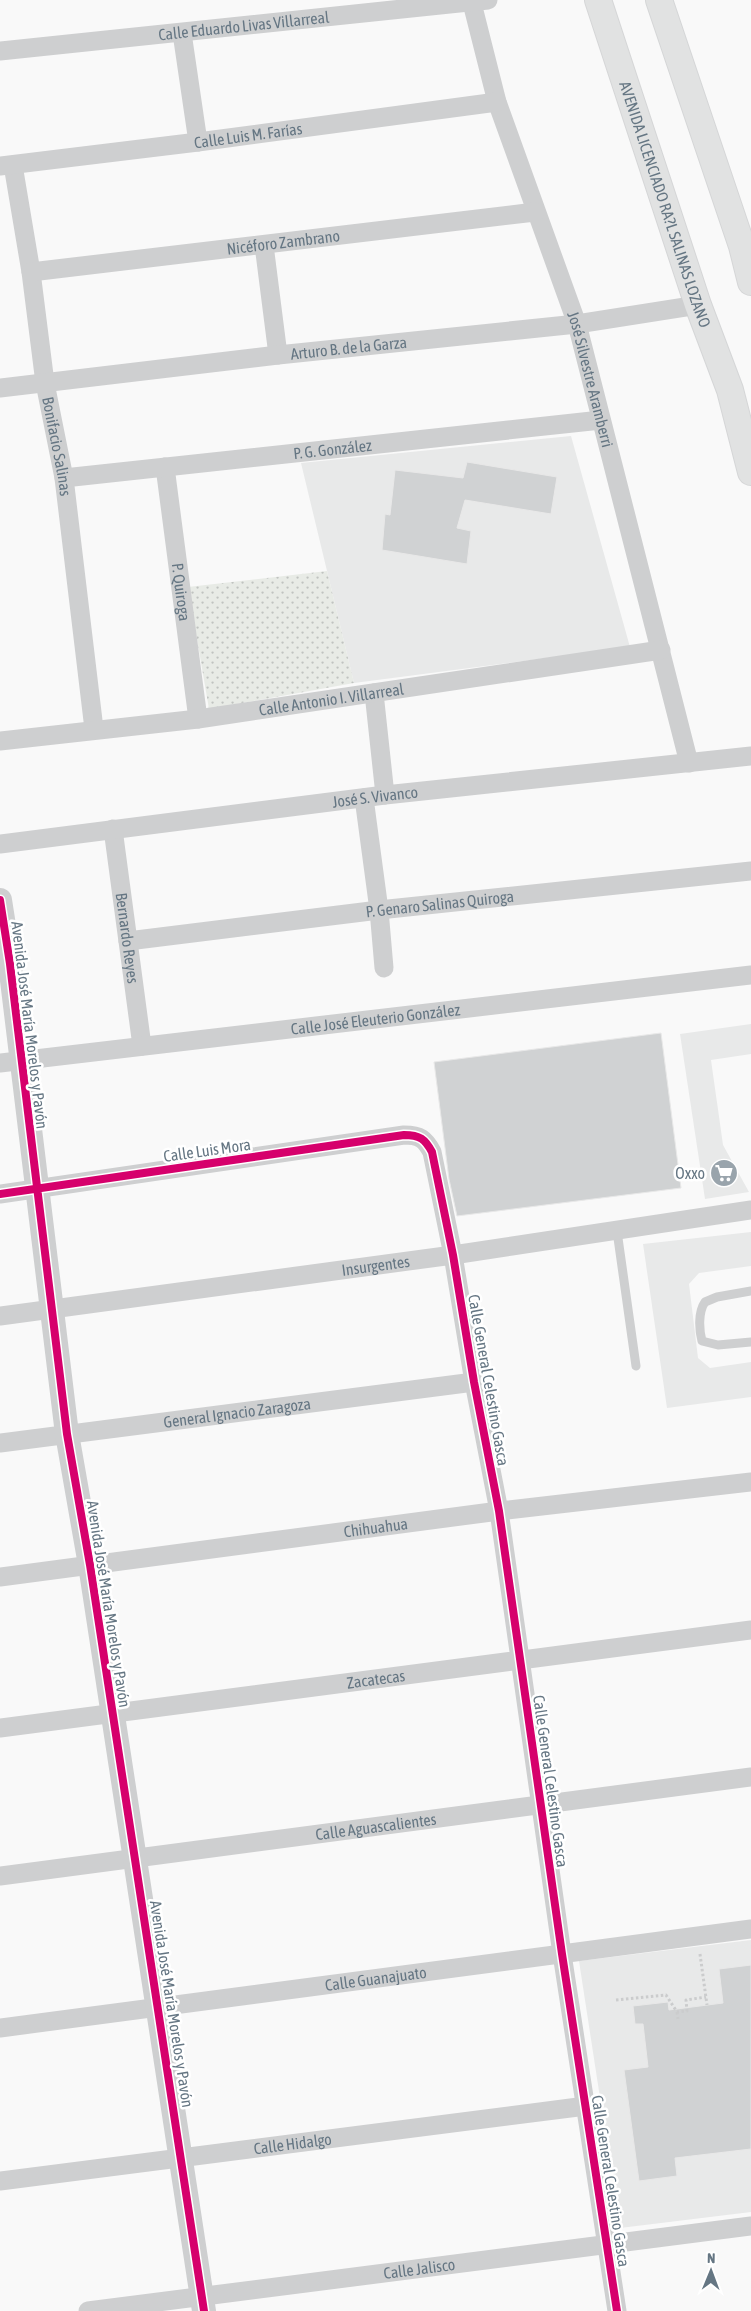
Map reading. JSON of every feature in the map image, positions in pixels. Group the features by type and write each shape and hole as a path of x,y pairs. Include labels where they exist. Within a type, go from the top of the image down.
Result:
{"main road":[{"name":"AVENIDA LICENCIADO RA?L SALINAS LOZANO","path":"598,0 698,305 743,407 751,472"},
{"path":"659,0 746,240 751,282"}],"street":[{"name":"Calle Eduardo Livas Villarreal","path":"0,51 480,1"},
{"name":"José Silvestre Aramberri","path":"480,1 497,102 576,324 661,650 688,763"},
{"path":"182,33 198,142"},
{"name":"Calle Luis M. Farías","path":"7,166 497,102"},
{"name":"Bonifacio Salinas","path":"7,166 31,272 45,383 64,478 94,729"},
{"name":"Nicéforo Zambrano","path":"31,272 535,212"},
{"path":"264,245 278,356"},
{"name":"Arturo B. de la Garza","path":"0,388 576,324 698,305"},
{"name":"P. G. González","path":"64,478 601,420"},
{"name":"P. Quiroga","path":"165,467 198,719"},
{"name":"Calle Antonio I. Villarreal","path":"0,741 94,729 198,719 661,650"},
{"path":"374,693 385,795"},
{"name":"José S. Vivanco","path":"0,844 385,795 751,756"},
{"path":"364,798 379,910 384,968"},
{"name":"Bernardo Reyes","path":"113,829 142,1046"},
{"name":"P. Genaro Salinas Quiroga","path":"128,941 379,910 751,871"},
{"name":"Avenida José María Morelos y Pavón","path":"0,900 10,964 10,1061 36,1189 67,1434 90,1565 203,2304"},
{"name":"Calle José Eleuterio González","path":"10,1061 751,976"},
{"name":"Calle Luis Mora","path":"0,1194 394,1136 417,1135"},
{"name":"Calle General Celestino Gasca","path":"417,1135 427,1142 432,1152 453,1255 474,1382 499,1512 540,1806 617,2311"},
{"name":"Insurgentes","path":"0,1316 453,1255 751,1210"},
{"name":"General Ignacio Zaragoza","path":"0,1443 474,1382"},
{"name":"Chihuahua","path":"0,1577 499,1512 751,1482"},
{"name":"Zacatecas","path":"0,1728 751,1630"},
{"name":"Calle Aguascalientes","path":"0,1876 751,1777"},
{"name":"Calle Guanajuato","path":"0,2028 751,1929"},
{"name":"Calle Hidalgo","path":"0,2181 586,2106"},
{"name":"Calle Jalisco","path":"88,2311 203,2304 751,2226"}],"lane":[{"path":"617,1231 636,1366"},
{"path":"751,1291 717,1297 704,1302 700,1328 702,1341 705,1343 718,1345 751,1342"}],"path":[{"path":"698,1936 707,2005"},
{"path":"616,2000 666,1995 677,2012 678,2019"},
{"path":"677,2012 687,2011 686,2000 706,1998"}],"shaded area":[{"path":"571,436 630,647 354,683 301,463"},
{"path":"327,571 354,683 209,709 188,587"},
{"path":"751,1024 751,1054 711,1060 723,1145 749,1192 705,1199 680,1034"},
{"path":"751,1232 751,1266 699,1273 689,1284 698,1358 710,1368 751,1362 751,1397 667,1408 643,1244"},
{"path":"751,1940 751,2212 620,2228 579,1961"}],"building":[{"path":"467,462 557,477 551,514 465,500 457,528 471,531 467,564 382,550 385,514 390,515 395,470 463,478"},
{"path":"661,1033 681,1188 457,1216 449,1179 434,1062"},
{"path":"751,1965 751,2149 675,2158 677,2176 639,2181 624,2070 648,2067 643,2024 635,2024 633,2006 668,2002 669,2010 723,2003 719,1969"}],"cycle path":[{"path":"0,900 10,964 67,1434 90,1565 204,2311"},
{"path":"0,1194 404,1135 421,1139 432,1152 453,1255 474,1382 499,1511 562,1954 617,2311"}],"place":[{"name":"Oxxo","path":"724,1173"}]}
